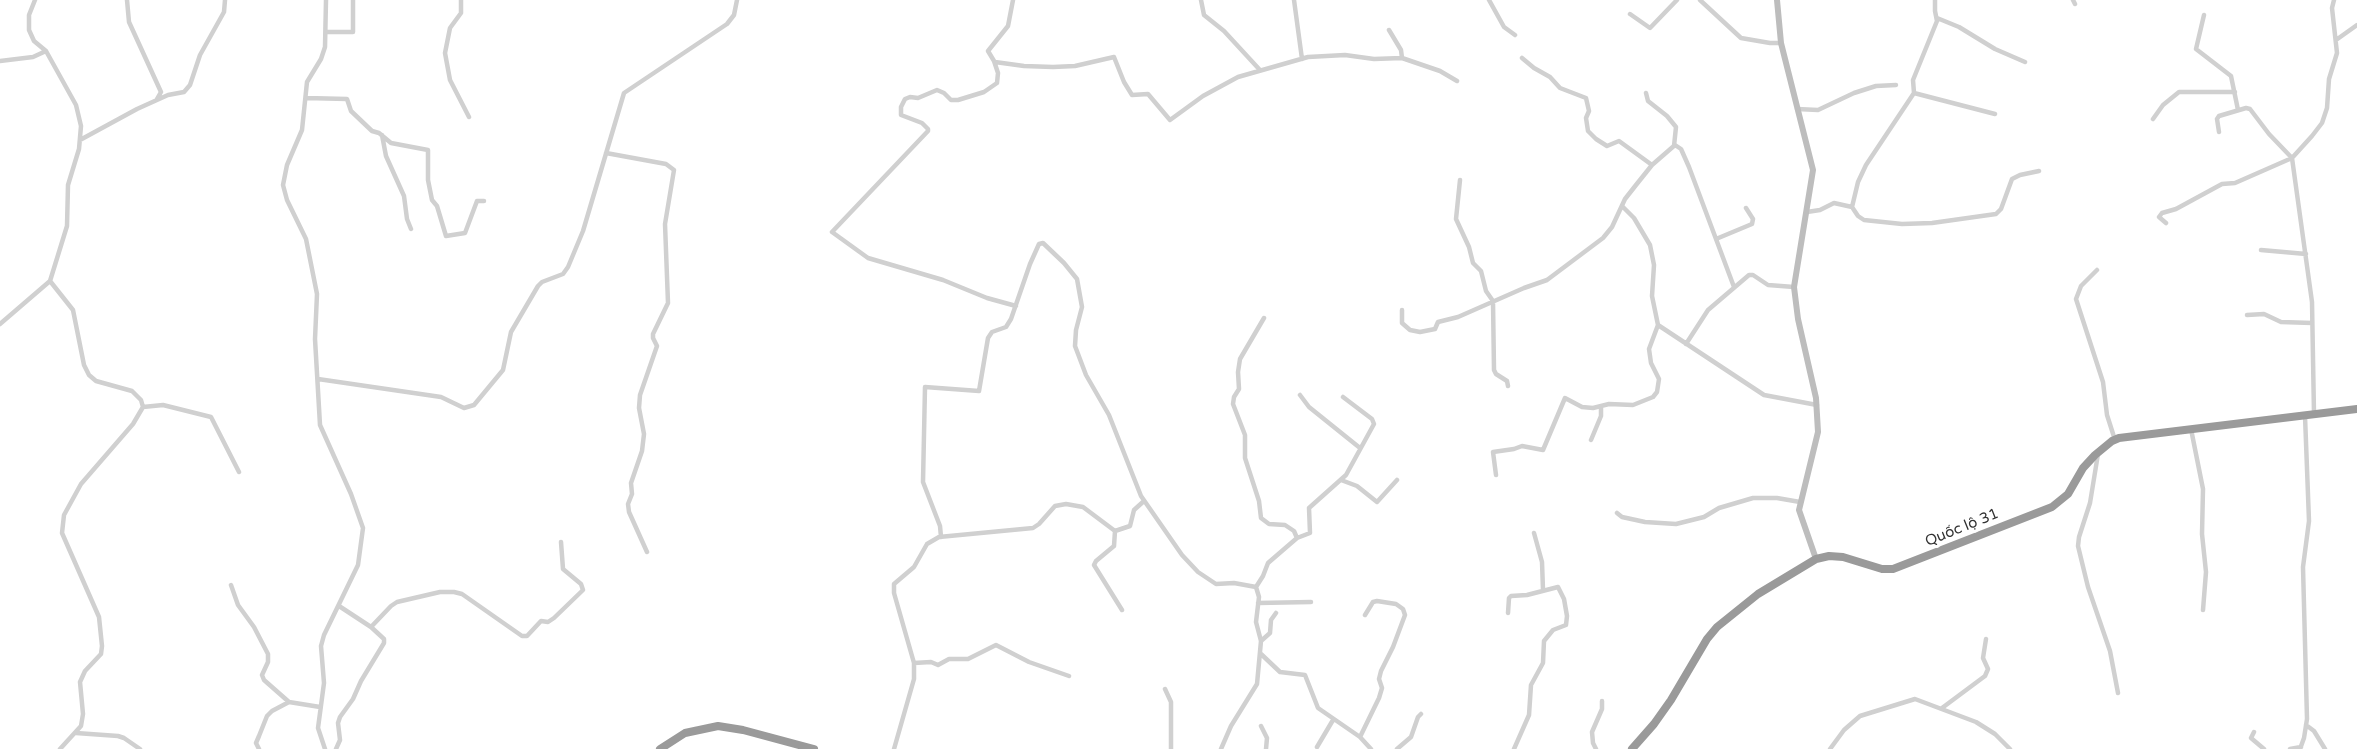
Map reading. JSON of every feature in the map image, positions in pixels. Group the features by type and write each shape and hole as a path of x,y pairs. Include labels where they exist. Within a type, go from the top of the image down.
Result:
{"highway":[{"name":"Quốc lộ 31","path":"1632,749 1671,700 1707,639 1717,627 1758,594 1816,559 1829,556 1843,557 1887,570 1939,552 2058,503 2068,494 2083,468 2098,452 2115,440 2133,435 2357,409"},
{"path":"660,749 685,733 718,726 743,730 814,749"}],"street":[{"path":"0,324 50,280 67,226 68,185 80,140 78,112 46,51 31,36 27,23 35,0"},
{"path":"127,0 130,25 161,92 155,102"},
{"path":"80,140 168,95 184,92 190,85 200,55 224,12 225,0"},
{"path":"325,749 318,728 324,683 321,646 324,635 358,565 363,528 351,494 321,431 317,410 318,379 315,339 317,294 306,239 287,200 283,185 287,165 302,130 307,84 323,55 326,0"},
{"path":"326,32 352,32 353,0"},
{"path":"461,0 461,13 450,28 445,53 450,80 469,117"},
{"path":"318,379 441,397 464,408 474,405 503,370 511,332 538,286 542,282 563,274 568,267 582,234 624,93 727,24 734,15 737,0"},
{"path":"1013,0 1008,26 988,49 998,73 997,83 984,92 954,101 937,90 918,98 905,99 901,107 901,116 922,123 928,131 832,232 868,258 944,280 987,298 1016,306"},
{"path":"1201,0 1207,18 1224,31 1259,69"},
{"path":"1294,0 1302,59"},
{"path":"1489,0 1504,27 1515,35"},
{"path":"1630,14 1650,28 1677,0"},
{"path":"1700,0 1742,38 1781,43"},
{"path":"1777,0 1781,43 1814,170 1794,287 1798,319 1816,405 1818,432 1799,514 1816,559"},
{"path":"1852,207 1858,182 1866,165 1914,93 1912,83 1937,18 1935,0"},
{"path":"2166,223 2159,218 2162,213 2176,209 2222,184 2235,183 2292,158 2312,136 2325,115 2330,75 2337,53 2332,8 2334,0"},
{"path":"2204,15 2196,49 2231,76 2238,110"},
{"path":"1937,18 2025,62"},
{"path":"2336,40 2357,25"},
{"path":"1389,30 1401,50 1402,58"},
{"path":"0,62 33,57 46,51"},
{"path":"995,62 1053,67 1075,66 1114,57 1132,95 1148,94 1170,120 1224,84 1259,69 1290,64 1302,59 1345,55 1374,59 1402,58 1440,71 1457,81"},
{"path":"1522,58 1534,68 1546,73 1560,88 1586,98 1589,111 1586,120 1588,131 1596,140 1607,146 1618,141 1652,165"},
{"path":"1797,109 1818,110 1854,93 1876,86 1896,85"},
{"path":"2153,119 2163,105 2179,92 2235,92"},
{"path":"1402,310 1403,324 1410,330 1420,332 1435,329 1438,322 1458,317 1546,280 1603,237 1612,227 1625,200 1652,165 1674,146 1676,127 1667,116 1648,101 1646,93"},
{"path":"1914,93 1995,114"},
{"path":"306,99 347,99 351,111 372,130 393,144 428,150 428,180 432,200 437,206 446,236 465,233 476,202 479,199 484,201"},
{"path":"2219,132 2217,117 2246,108 2252,110 2269,134 2292,158 2306,254 2312,323 2308,514 2303,567 2306,725 2301,748 2290,749"},
{"path":"382,135 388,160 404,196 407,219 411,229"},
{"path":"1674,146 1681,149 1734,287"},
{"path":"606,153 666,164 674,170 665,224 668,303 653,334 657,348 640,395 639,408 644,434 642,451 630,483 632,494 628,504 629,512 647,552"},
{"path":"1807,212 1820,210 1832,203 1852,207 1861,218 1886,224 1932,223 1996,214 2001,209 2012,179 2039,171"},
{"path":"1460,180 1456,219 1469,247 1473,264 1481,271 1485,291 1493,301 1494,370 1507,381 1509,386"},
{"path":"1496,475 1493,452 1522,446 1543,450 1564,399 1593,408 1608,404 1636,404 1653,397 1657,392 1659,376 1651,363 1649,352 1658,326 1652,296 1654,265 1650,245 1634,218 1622,206"},
{"path":"1716,239 1752,224 1753,219 1746,208"},
{"path":"941,537 940,526 923,482 925,387 979,391 988,338 992,332 1008,325 1015,314 1037,247 1041,243 1046,244 1077,279 1082,304 1075,336 1077,351 1086,375 1109,416 1144,501 1182,555 1198,572 1216,584 1234,583 1256,587"},
{"path":"2261,250 2306,254"},
{"path":"2097,270 2081,286 2076,299 2103,382 2107,416 2115,440"},
{"path":"1686,344 1708,310 1752,274 1767,285 1794,287"},
{"path":"50,280 73,310 84,365 89,375 96,381 132,391 141,400 142,407 133,424 81,484 68,506 62,523 62,533 99,617 102,637 100,654 85,671 80,682 82,721 76,734 60,749"},
{"path":"2247,315 2264,314 2281,322 2312,323"},
{"path":"1264,318 1240,359 1239,389 1233,404 1244,432 1245,458 1259,501 1261,518 1266,523 1285,525 1294,531 1297,538"},
{"path":"1658,326 1764,394 1816,405"},
{"path":"1300,395 1309,407 1360,448"},
{"path":"1256,587 1268,563 1287,549 1297,538 1310,533 1308,512 1310,506 1341,480 1351,467 1372,428 1374,421 1343,397"},
{"path":"142,407 164,405 211,417 239,472"},
{"path":"1591,440 1600,416 1601,406"},
{"path":"2191,429 2203,489 2202,534 2206,572 2203,610"},
{"path":"2098,452 2090,503 2078,546 2088,588 2110,651 2118,693"},
{"path":"1341,480 1357,486 1377,502 1397,480"},
{"path":"1617,513 1622,517 1676,524 1704,517 1719,508 1753,498 1777,498 1800,502"},
{"path":"1115,531 1130,526 1134,510 1144,501"},
{"path":"894,749 911,691 914,663 894,593 894,584 914,567 927,544 941,537 1033,528 1055,506 1066,504 1083,507 1115,531"},
{"path":"1115,531 1113,548 1095,561 1094,566 1122,610"},
{"path":"1534,533 1542,562 1543,590"},
{"path":"371,627 391,606 398,602 447,591 462,594 498,621 522,636 527,636 541,621 548,622 554,618 583,590 581,584 563,569 561,542"},
{"path":"231,585 238,605 254,627 268,654 268,662 262,675 264,680 289,702 320,707"},
{"path":"1221,749 1231,726 1257,684 1261,641 1256,622 1259,594 1256,587"},
{"path":"1508,613 1510,597 1560,587 1566,606 1567,624 1553,630 1544,640 1543,663 1531,685 1529,715 1514,749"},
{"path":"1360,737 1379,698 1382,688 1379,680 1381,671 1405,615 1403,609 1396,604 1377,601 1373,602 1365,615"},
{"path":"1258,603 1311,602"},
{"path":"336,749 340,740 338,723 340,717 354,699 361,681 384,643 384,639 371,627 339,606"},
{"path":"1261,641 1270,633 1271,620 1276,613"},
{"path":"1942,708 1985,676 1988,669 1983,658 1986,639"},
{"path":"914,663 931,662 939,665 947,660 968,659 996,645 1029,662 1069,676"},
{"path":"1260,654 1280,672 1305,675 1316,706 1360,737 1371,749"},
{"path":"1165,689 1171,702 1171,749"},
{"path":"1830,749 1844,730 1863,715 1915,699 1982,725 2010,749"},
{"path":"1596,749 1592,732 1602,709 1602,701"},
{"path":"259,749 256,743 267,717 278,707 289,702"},
{"path":"1397,749 1411,737 1421,714"},
{"path":"1317,747 1333,720"},
{"path":"2306,725 2314,731 2325,749"},
{"path":"1261,726 1267,738 1266,749"},
{"path":"2254,732 2251,738 2264,749"},
{"path":"76,734 118,736 140,749"}]}
